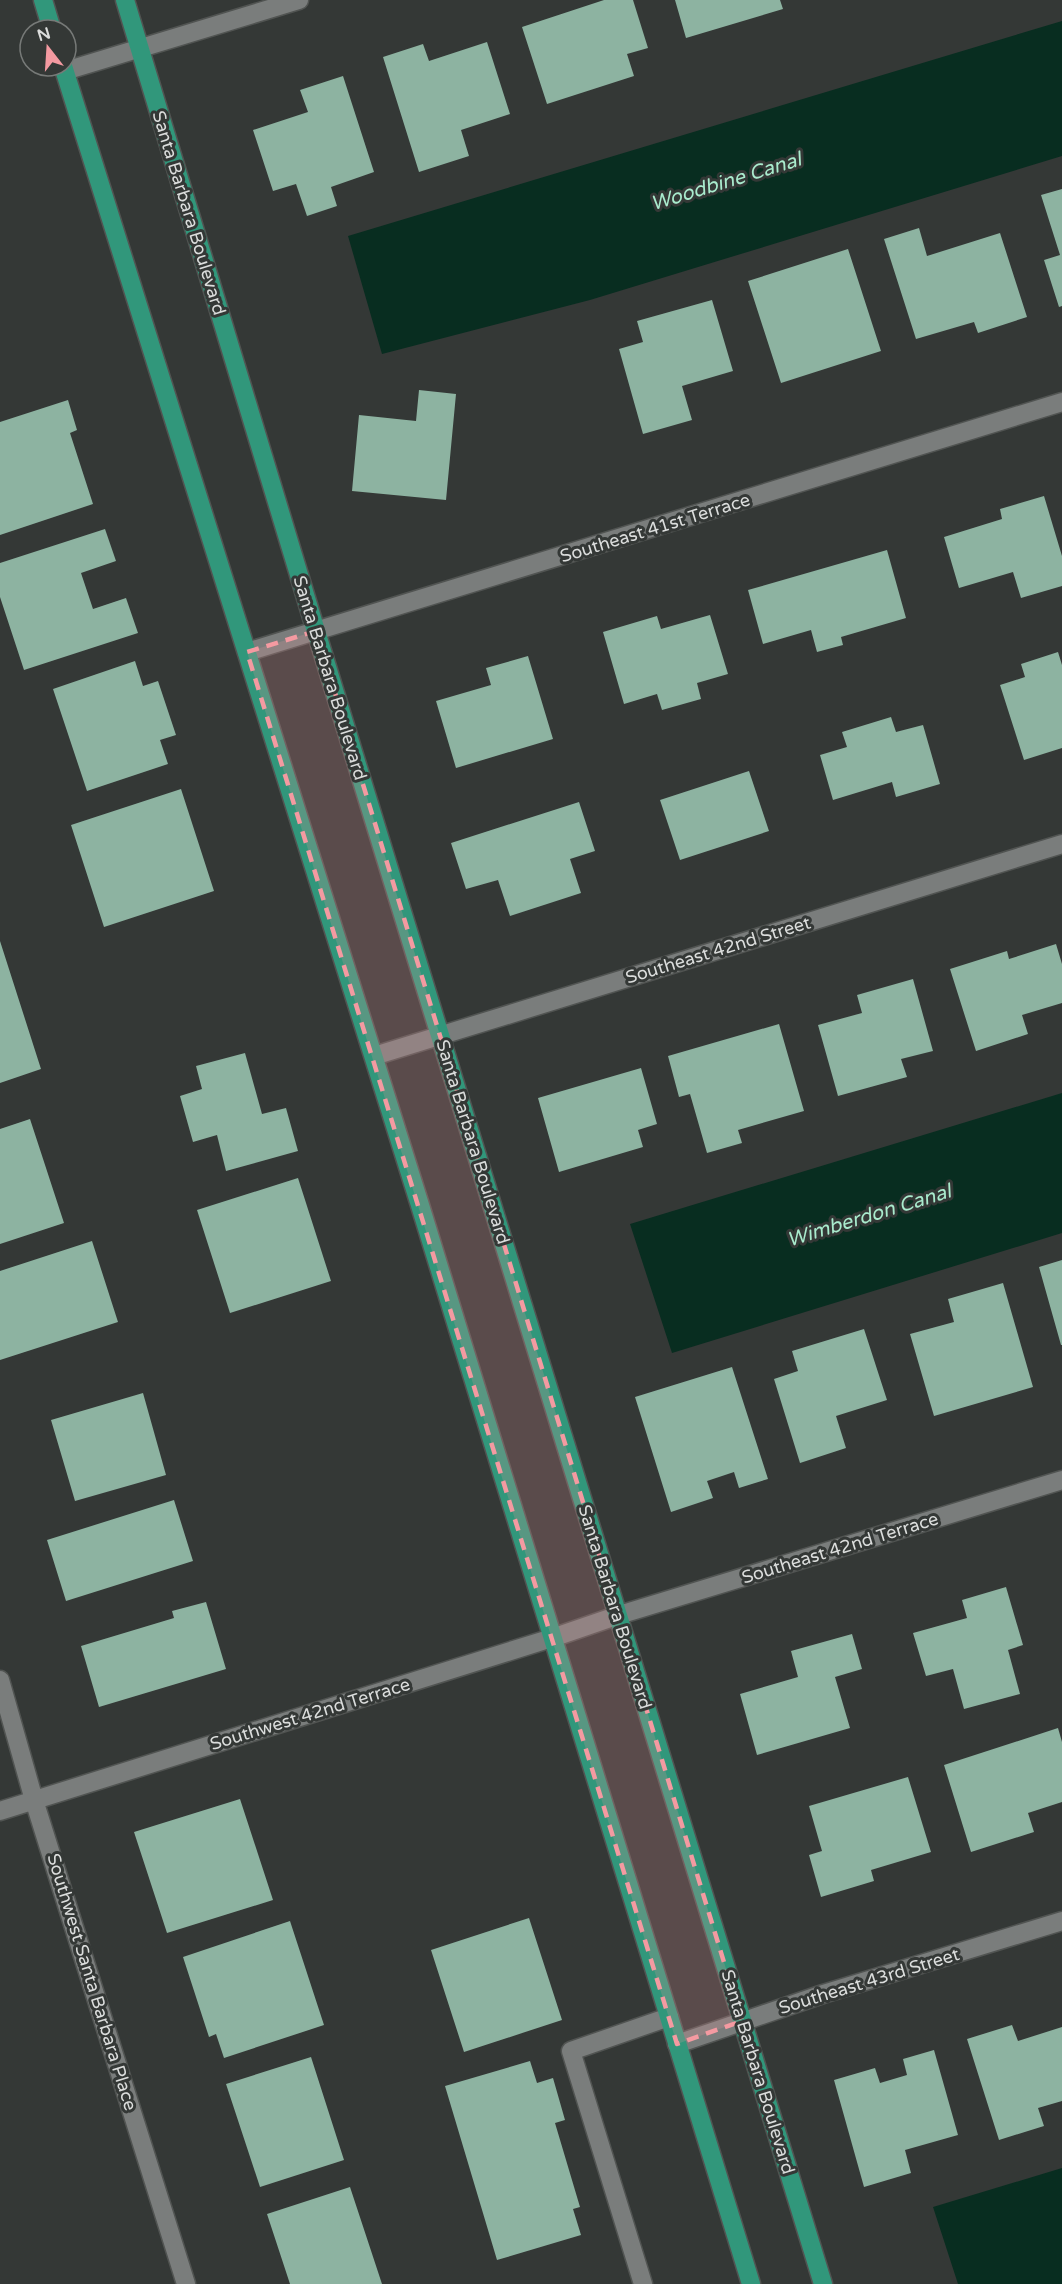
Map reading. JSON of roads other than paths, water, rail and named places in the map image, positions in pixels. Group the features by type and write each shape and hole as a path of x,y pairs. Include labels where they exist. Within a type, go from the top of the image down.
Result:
{"main road":[{"path":"43,0 48,18"},
{"name":"Santa Barbara Boulevard","path":"125,0 823,2284"},
{"path":"67,78 374,1056 752,2284"}],"street":[{"path":"78,65 298,0"},
{"name":"Southeast 41st Terrace","path":"247,652 1062,402"},
{"name":"Southeast 42nd Street","path":"374,1056 1062,844"},
{"name":"Southeast 42nd Terrace","path":"618,1616 1062,1480"},
{"name":"Southwest 42nd Terrace","path":"0,1811 618,1616"},
{"name":"Southwest Santa Barbara Place","path":"0,1680 34,1800 186,2284"},
{"name":"Southeast 43rd Street","path":"677,2044 742,2021 1062,1922"},
{"path":"643,2284 570,2051 669,2017"}],"water":[{"name":"Woodbine Canal","path":"1062,21 1062,156 590,300 382,354 348,236"},
{"name":"Wimberdon Canal","path":"1062,1093 1062,1233 672,1353 630,1224"},
{"path":"1062,2168 1062,2284 958,2284 933,2207"}]}
